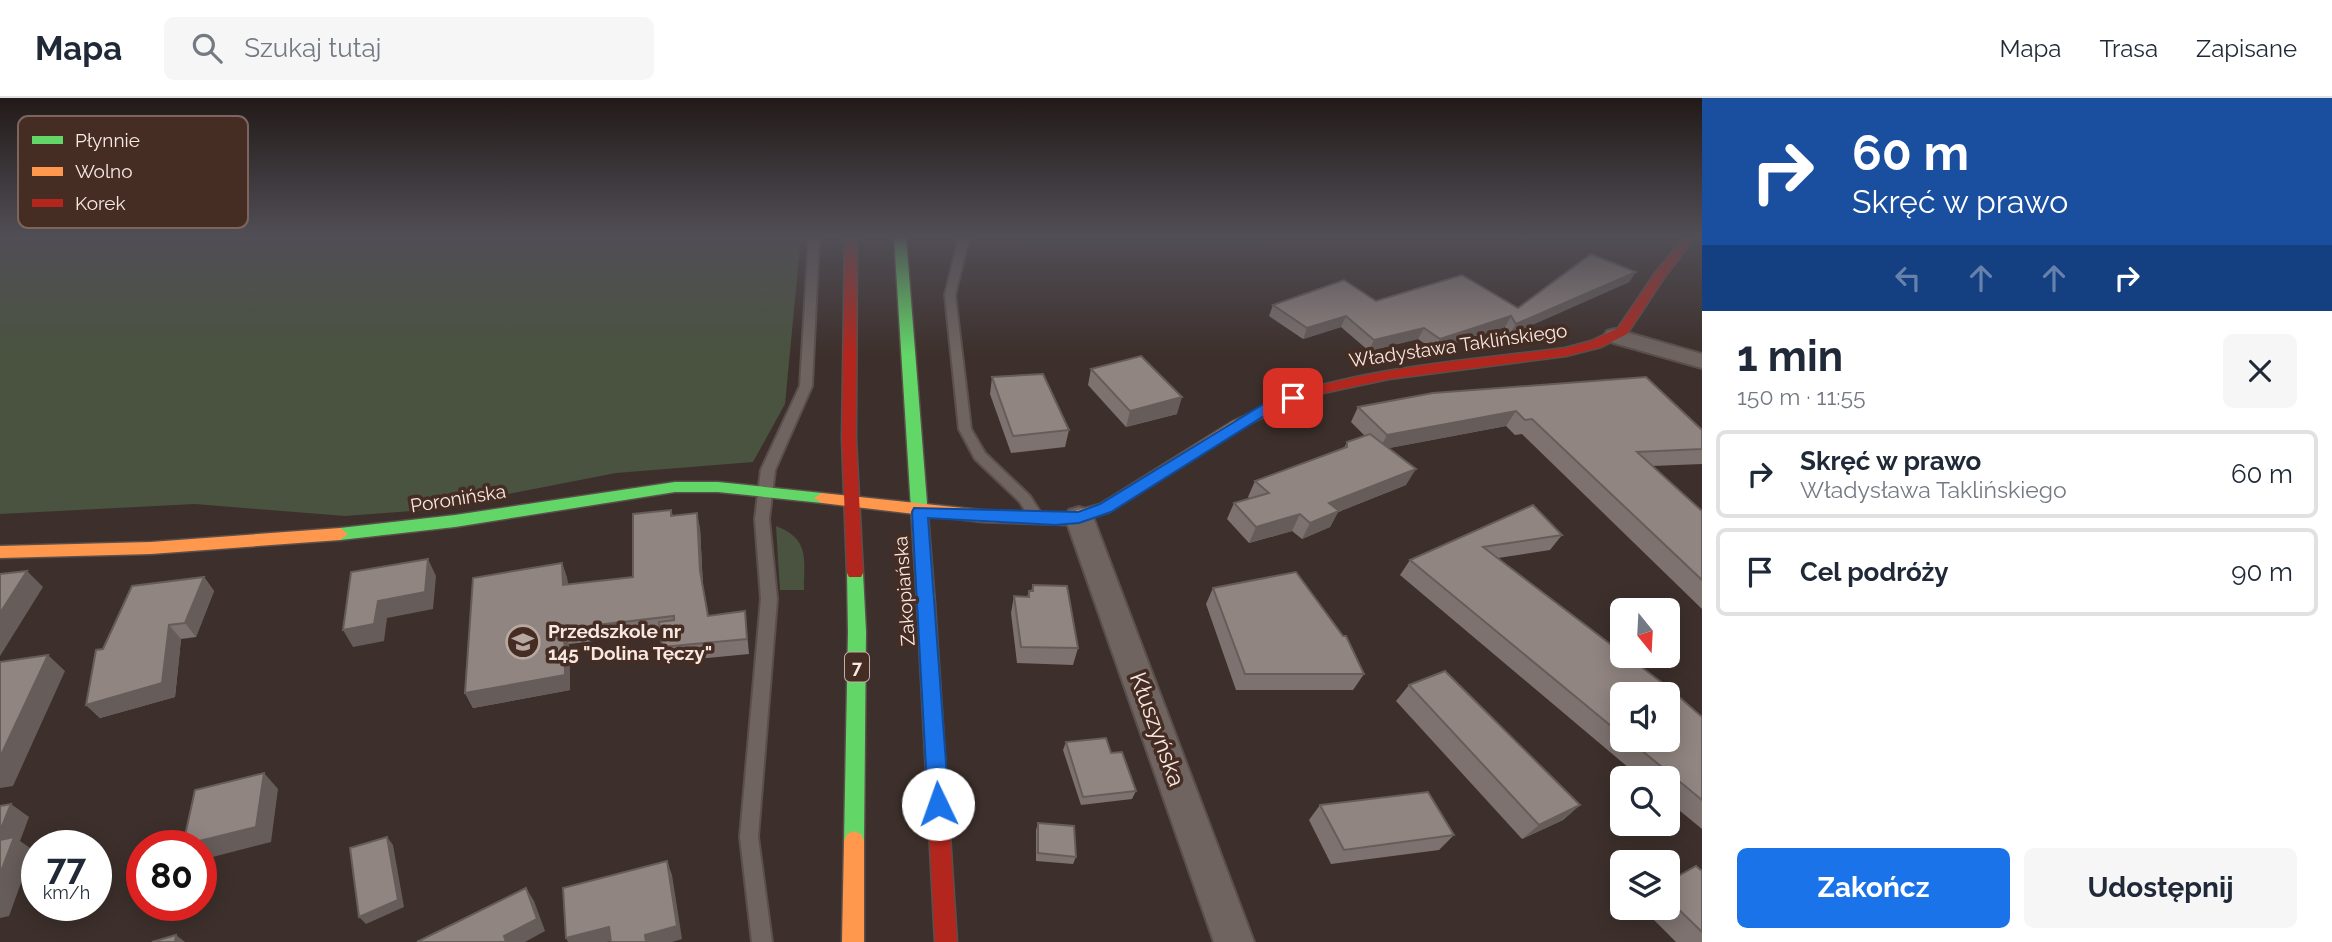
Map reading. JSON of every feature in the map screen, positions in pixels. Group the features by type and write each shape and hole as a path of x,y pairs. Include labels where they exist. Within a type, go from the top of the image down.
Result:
{"main road":[{"name":"7","path":"851,276 849,439 857,632 853,942"},
{"name":"Zakopiańska","path":"903,276 946,942"},
{"path":"1615,336 1623,331 1659,276"},
{"name":"Władysława Taklińskiego","path":"920,512 1037,518 1079,517 1105,508 1267,408 1317,390 1371,377 1576,350 1615,336"},
{"name":"Poronińska","path":"0,552 151,548 293,539 455,521 674,487 718,487 920,512"}],"street":[{"path":"1615,336 1702,361"},
{"name":"Kłuszyńska","path":"1079,517 1234,942"}],"lane":[{"path":"762,942 750,837 769,599 762,519 768,470 806,386 812,276"},
{"path":"954,276 950,295 965,429 979,456 1025,499 1037,518"}],"green space":[{"path":"0,276 797,276 785,404 753,462 616,473 425,510 345,516 195,504 0,514"},
{"path":"776,526 795,537 800,544 804,560 804,590 780,590"}],"building":[{"path":"1464,276 1518,308 1561,276 1626,276 1516,324 1511,316 1440,339 1424,328 1374,340 1346,316 1307,328 1273,305 1344,280 1376,301"},
{"path":"1141,356 1182,397 1130,411 1091,369"},
{"path":"1043,374 1069,430 1013,436 992,377"},
{"path":"1646,377 1702,430 1702,449 1637,452 1702,511 1702,580 1532,419 1525,420 1516,411 1387,435 1358,407 1433,393"},
{"path":"1370,434 1416,469 1329,503 1339,511 1310,523 1300,514 1256,527 1234,503 1269,493 1255,481 1347,447 1347,442"},
{"path":"1533,505 1562,535 1483,547 1610,644 1610,668 1643,668 1661,682 1610,682 1610,725 1410,560"},
{"path":"671,510 671,516 697,513 700,571 708,616 745,611 747,639 662,647 659,622 674,620 674,616 564,629 565,675 465,693 473,578 562,563 563,585 633,577 633,514"},
{"path":"428,559 425,592 378,601 374,624 343,630 351,572"},
{"path":"27,571 0,613 0,574"},
{"path":"1296,572 1343,636 1346,636 1364,674 1245,674 1213,588"},
{"path":"204,577 185,623 169,625 162,683 86,705 96,650 103,649 132,586"},
{"path":"1033,585 1067,586 1078,648 1021,647 1014,596 1029,597"},
{"path":"48,655 0,757 0,662"},
{"path":"1445,671 1580,805 1539,825 1409,685"},
{"path":"1680,698 1702,717 1702,800 1680,782 1680,766 1661,766 1644,752 1680,752"},
{"path":"1106,738 1111,753 1122,752 1136,791 1083,797 1066,742"},
{"path":"264,773 256,827 217,837 217,830 186,830 195,790"},
{"path":"1428,792 1454,835 1344,850 1320,805"},
{"path":"11,804 0,831 0,806"},
{"path":"1038,823 1074,826 1076,857 1038,853"},
{"path":"14,837 0,874 0,840"},
{"path":"387,837 398,900 359,917 350,848"},
{"path":"667,861 677,926 645,935 646,942 611,942 609,927 566,938 563,888"},
{"path":"1696,866 1702,871 1702,932 1680,911 1680,875"},
{"path":"526,888 537,919 504,936 506,942 417,942"},
{"path":"176,935 175,942 152,942"}],"traffic: fast":[{"path":"903,276 926,604"},
{"path":"340,534 455,521 675,487 718,487 822,498"},
{"path":"854,841 857,632 855,573"}],"traffic: slow":[{"path":"822,498 982,516 1068,519 1105,508 1238,424 1290,399"},
{"path":"0,552 151,548 340,534"},
{"path":"853,942 854,841"}],"traffic: jam":[{"path":"851,276 849,439 855,573"},
{"path":"1290,399 1320,389 1389,375 1566,352 1596,344 1623,331 1659,276"},
{"path":"926,604 946,942"}],"place":[{"name":"Przedszkole nr 145 \"Dolina Tęczy\"","path":"523,642"}],"route":[{"path":"938,804 920,512 1055,519 1079,517 1105,508 1267,408 1293,398"}]}
